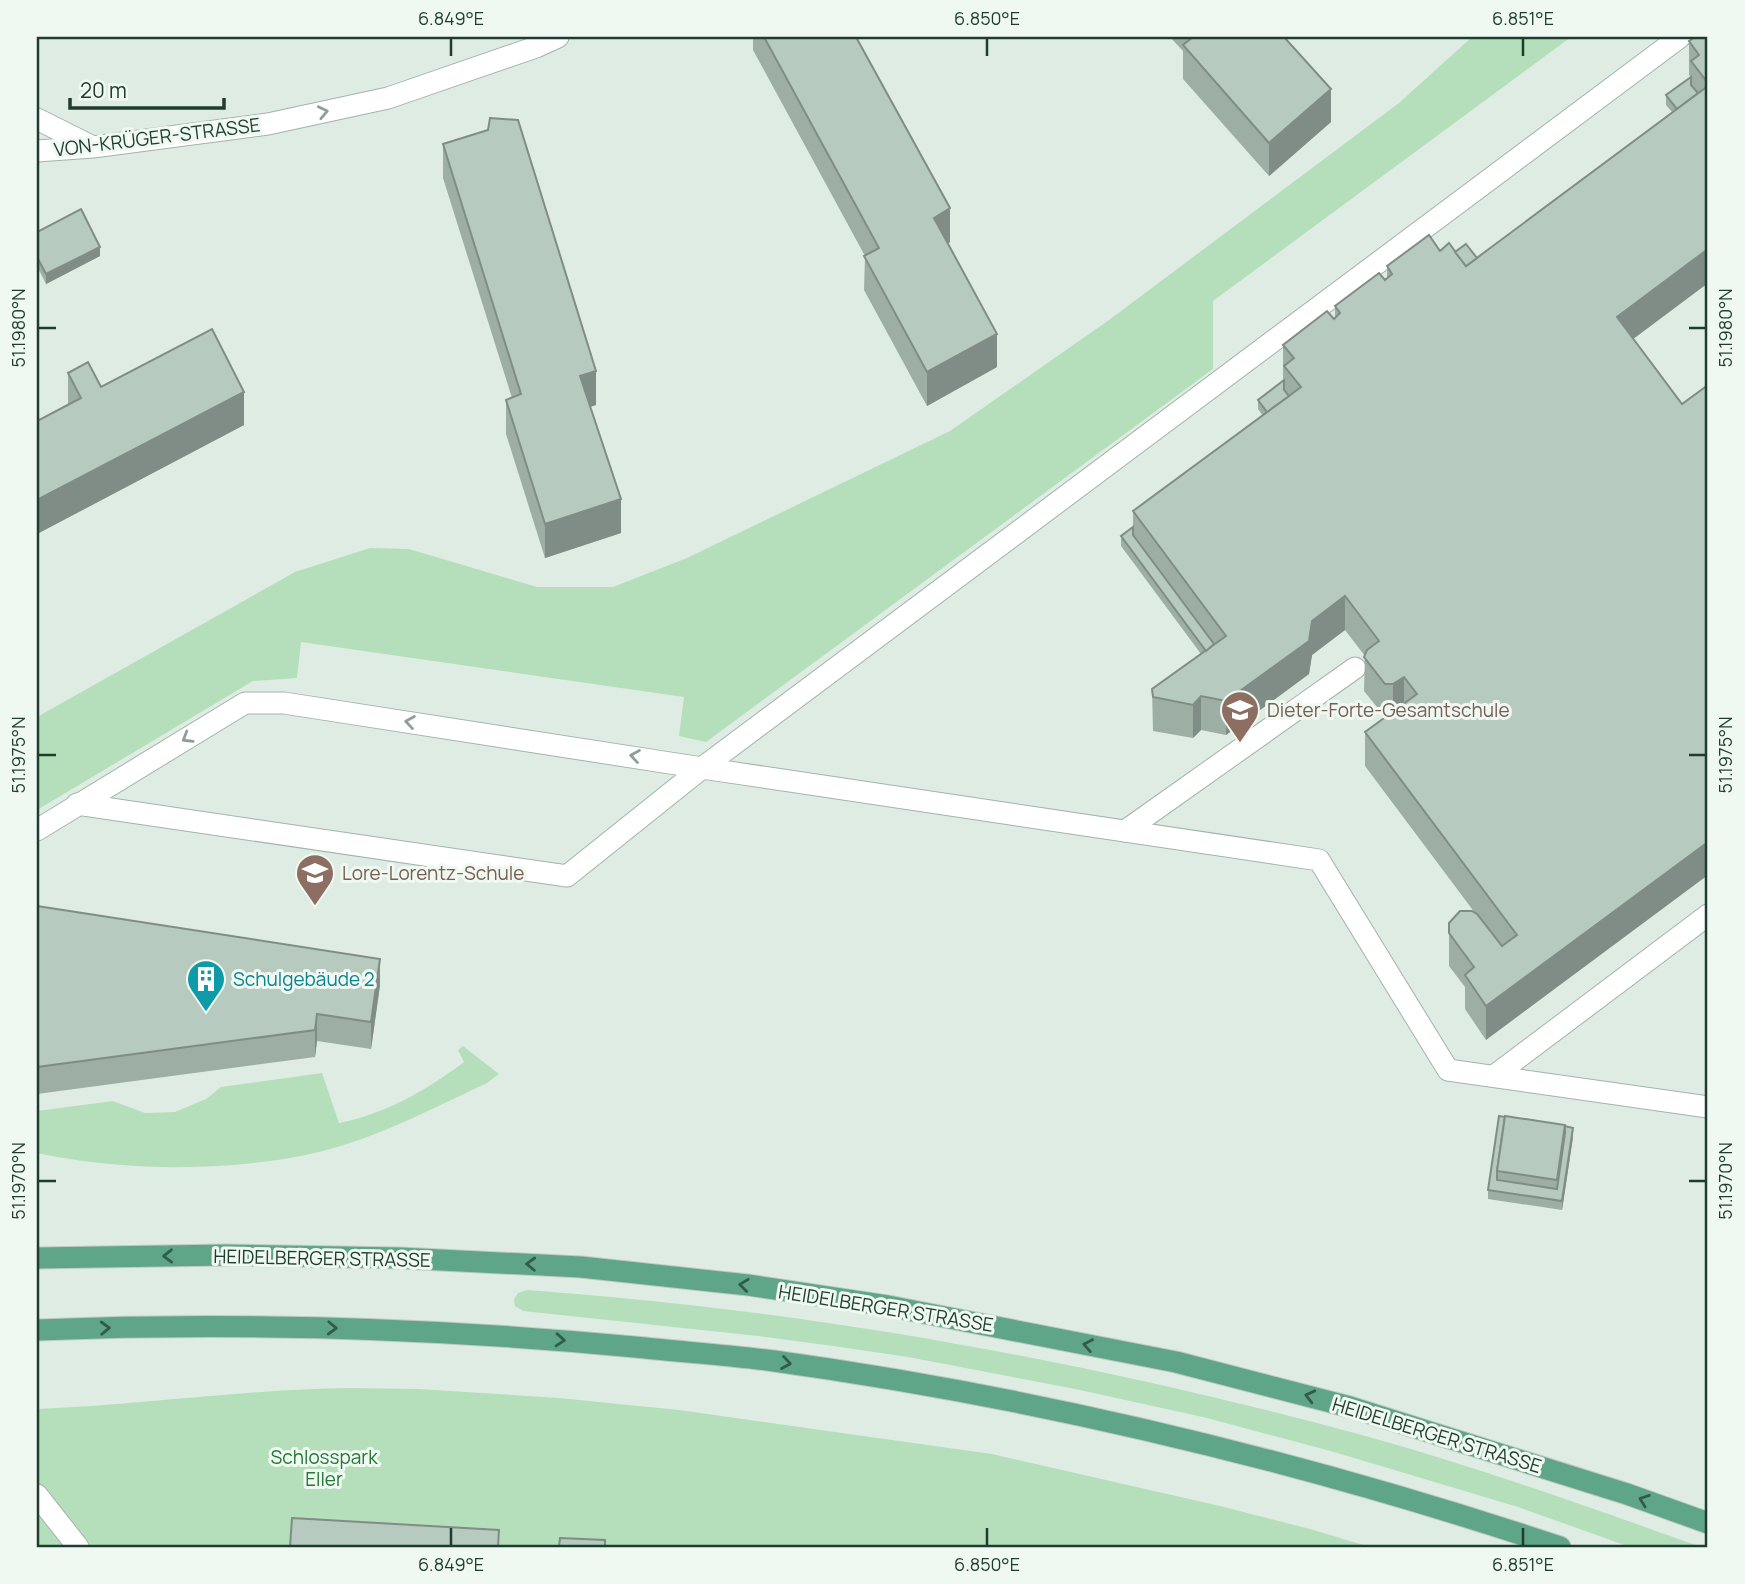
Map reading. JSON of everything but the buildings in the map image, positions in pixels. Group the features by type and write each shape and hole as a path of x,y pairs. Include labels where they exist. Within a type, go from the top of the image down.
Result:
{"main road":[{"name":"HEIDELBERGER STRASSE","path":"37,1258 238,1255 401,1258 581,1267 748,1285 888,1306 1176,1362 1350,1406 1627,1494 1708,1523"},
{"path":"37,1330 264,1325 422,1331 569,1341 771,1360 960,1390 1121,1423 1327,1475 1560,1547"}],"street":[{"name":"VON-KRÜGER-STRASSE","path":"37,151 93,147 268,124 388,98 558,37"},
{"path":"77,804 567,876 702,768 1680,37"},
{"path":"37,119 93,147"},
{"path":"1125,831 1355,668"},
{"path":"37,830 245,703 284,703 1319,860 1448,1070 1708,1107"},
{"path":"1494,1076 1708,915"},
{"path":"37,1495 78,1547"}],"green space":[{"path":"1472,37 1571,37 1213,301 1213,369 706,742 679,736 684,697 301,642 297,678 253,681 37,810 37,717 295,572 370,548 409,549 537,587 613,587 687,558 950,431 1109,320 1399,103"},
{"path":"463,1046 499,1074 487,1083 399,1124 363,1139 309,1154 232,1165 151,1167 73,1160 37,1153 37,1111 113,1101 145,1113 175,1112 206,1099 221,1087 322,1073 339,1123 356,1119 405,1100 450,1072 464,1062 458,1050"},
{"path":"527,1290 633,1299 843,1325 948,1342 1156,1384 1405,1447 1533,1488 1701,1547 1630,1547 1518,1507 1334,1452 1207,1418 1080,1390 908,1357 833,1346 523,1311 515,1306 514,1299 518,1293"},
{"name":"Schlosspark Eller","path":"418,1389 559,1398 679,1410 992,1454 1220,1506 1370,1547 37,1547 37,1409 273,1391"}],"place":[{"name":"Dieter-Forte-Gesamtschule","path":"1240,744"},
{"name":"Lore-Lorentz-Schule","path":"315,907"},
{"name":"Schulgebäude 2","path":"206,1013"}]}
